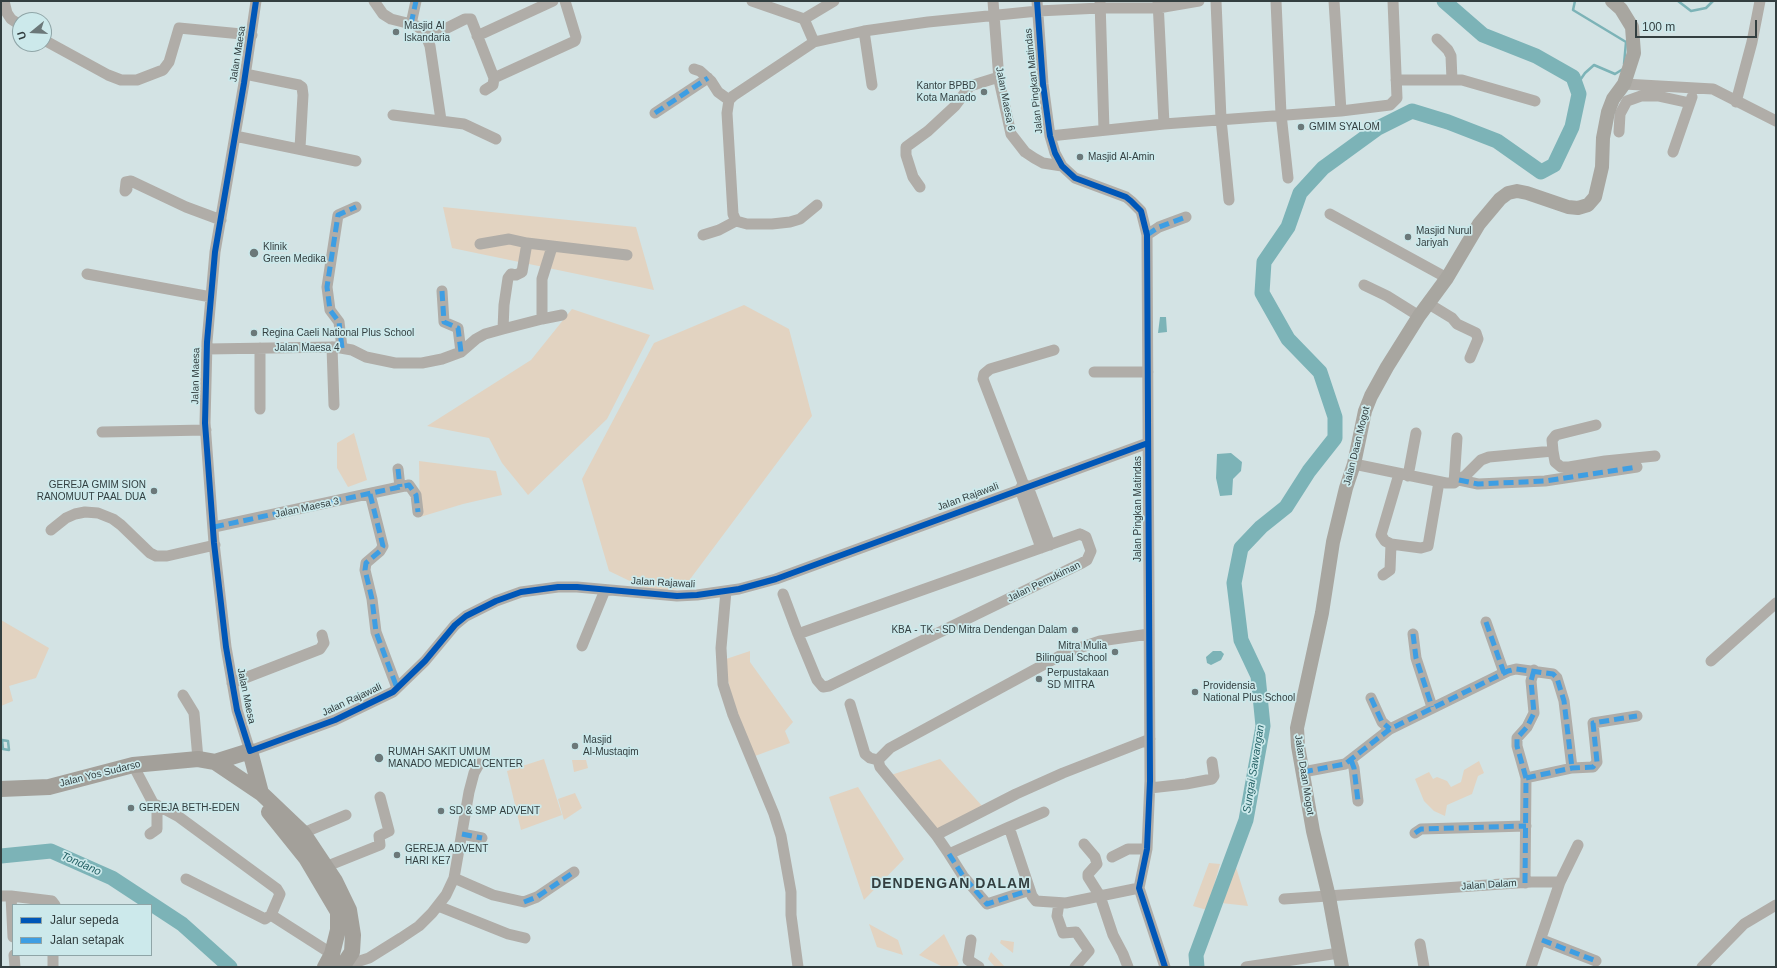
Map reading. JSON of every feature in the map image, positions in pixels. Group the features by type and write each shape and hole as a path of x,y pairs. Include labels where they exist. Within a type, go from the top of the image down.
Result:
{"highway":[{"path":"215,762 250,751"},
{"name":"Jalan Maesa","path":"250,751 266,808 306,858 338,912 335,964"},
{"name":"Jalan Yos Sudarso","path":"1,789 49,786 133,765 198,759 215,762 263,795 303,833 343,894 353,926 352,952 346,961 335,964"}],"main road":[{"name":"Jalan Daan Mogot","path":"1342,967 1329,897 1313,831 1302,772 1298,746 1299,714 1322,613 1333,542 1346,488 1354,464 1365,411 1371,396 1387,367 1419,316 1447,278 1479,224 1500,199 1508,193 1517,191 1568,207 1578,208 1588,205 1595,197 1602,167 1603,138 1608,112 1613,99 1624,84 1634,53 1632,27 1627,17 1612,1"}],"street":[{"path":"4,1 6,12 12,20"},
{"name":"Jalan Maesa","path":"250,751 242,729 226,647 214,545 214,527 206,430 207,349 215,252 252,35 256,1"},
{"path":"374,1 384,14 391,18 411,24 424,31 431,54 441,120"},
{"path":"411,24 416,1"},
{"path":"476,36 553,1"},
{"path":"494,78 575,41 576,37 564,1"},
{"path":"752,1 804,19 814,42"},
{"path":"804,19 834,1"},
{"name":"Jalan Maesa 6","path":"994,1 998,77 1010,134 1014,140 1034,158 1044,163 1062,166"},
{"path":"736,221 734,214 727,113 729,100 814,42 864,31 994,16 1037,6 1100,4 1158,5 1199,1"},
{"path":"1216,1 1221,119 1229,200"},
{"path":"1276,1 1281,114 1288,178"},
{"path":"1334,1 1341,111"},
{"path":"1050,136 1164,124 1281,114 1341,111 1390,105 1397,98 1393,1"},
{"path":"1736,102 1752,42 1760,1"},
{"path":"1100,4 1104,130"},
{"path":"1158,5 1164,124"},
{"name":"Jalan Pingkan Matindas","path":"1037,6 1043,84 1050,136 1055,153 1062,166 1075,178 1126,197 1131,201 1141,211 1147,235 1150,788 1147,849 1139,888 1165,967"},
{"path":"427,38 467,18 472,21 476,36 494,78 493,85 485,90"},
{"path":"52,44 108,75 121,80 137,80 163,70 169,62 179,28 252,35"},
{"path":"864,31 872,85"},
{"path":"1437,39 1448,50 1451,56 1453,62 1452,80"},
{"path":"694,69 701,72 708,78 721,95 729,100"},
{"path":"245,74 299,85 302,87 303,95 300,148"},
{"path":"920,187 913,177 906,155 906,147 928,131 955,106 970,86 998,77"},
{"path":"654,113 708,78"},
{"path":"1396,80 1462,80 1535,101"},
{"path":"1624,84 1713,89 1776,121"},
{"path":"1673,152 1695,87"},
{"path":"1619,132 1620,114 1627,100 1641,96 1658,96 1690,103"},
{"path":"393,116 441,120 464,124 496,139"},
{"path":"235,136 300,148 356,161"},
{"path":"127,189 125,191 126,182 131,181 186,207 221,220"},
{"path":"703,236 736,221 752,224 790,222 804,217 817,205"},
{"path":"334,405 339,323 330,310 327,287 338,215 356,207"},
{"path":"1330,214 1447,278"},
{"path":"1147,235 1159,227 1186,217"},
{"path":"480,244 509,239 552,247 626,254"},
{"path":"503,329 504,305 508,278 511,274 516,275 522,272 527,243"},
{"path":"542,319 542,279 552,247"},
{"path":"87,274 211,297"},
{"path":"1364,285 1386,296 1419,316"},
{"path":"442,291 444,322 458,328 461,352"},
{"path":"1428,304 1452,318 1457,324 1476,333 1478,339 1470,358"},
{"name":"Jalan Maesa 4","path":"207,349 337,348 352,350 366,358 385,362 409,363 442,359 461,352 476,339 486,334 562,315"},
{"path":"260,348 260,409"},
{"path":"1046,546 982,379 984,374 990,369 1054,350"},
{"path":"1094,372 1148,372"},
{"path":"1596,425 1556,435 1552,440 1555,462 1561,467 1654,456"},
{"path":"102,432 206,430"},
{"path":"1416,433 1404,475 1381,535 1385,541 1391,544 1421,548 1428,546 1439,482"},
{"path":"1456,481 1457,438"},
{"name":"Jalan Rajawali","path":"250,751 335,720 369,705 397,688 455,625 466,616 496,601 537,589 577,587 677,596 697,595 726,591 776,579 1024,486 1148,443"},
{"path":"1456,481 1481,460 1489,457 1553,451"},
{"path":"1354,464 1439,482 1456,481 1478,484 1545,481 1637,466"},
{"path":"398,469 400,487 411,486 416,495 418,512"},
{"name":"Jalan Maesa 3","path":"214,527 400,487"},
{"path":"370,494 383,546 380,551 366,563 365,570 372,599 376,632 397,688"},
{"path":"51,530 66,518 75,514 84,512 98,513 117,522 150,554 156,556 167,556 214,545"},
{"name":"Jalan Pemukiman","path":"1080,534 1086,537 1091,550 1088,560 829,686 823,687 817,680 798,634 1046,546 1080,534"},
{"path":"1383,576 1390,570 1391,544"},
{"path":"582,646 604,590"},
{"path":"726,591 721,648 723,684 733,715 774,814 781,836 790,892 798,967"},
{"path":"783,594 798,634"},
{"path":"1711,661 1775,605"},
{"path":"1486,622 1504,673"},
{"path":"878,760 890,748 1067,652 1100,641 1149,634"},
{"path":"1413,634 1416,658 1432,707"},
{"path":"232,683 320,649 324,643 322,635"},
{"path":"1302,772 1341,766 1351,760 1390,729 1432,707 1504,673 1516,669 1534,670 1553,674 1557,678 1564,701 1572,768"},
{"path":"1525,882 1526,778 1517,746 1517,738 1527,727 1534,713 1531,681 1534,670"},
{"path":"183,695 194,713 198,759"},
{"path":"1371,698 1382,722 1390,729"},
{"path":"850,704 865,754 870,758 878,760"},
{"path":"1526,778 1572,768 1593,766 1596,762 1593,723 1637,716"},
{"path":"936,835 1056,776 1150,739"},
{"path":"878,760 880,767 936,835 963,876 987,904 1030,890"},
{"path":"1351,760 1354,768 1358,801"},
{"path":"1150,788 1186,784 1212,779 1214,776 1212,762"},
{"path":"271,915 335,964 368,958 419,926 438,906 454,878 474,773 480,764"},
{"path":"133,765 150,798 157,805 179,817 277,889 280,894 271,915 267,918 262,917 186,879"},
{"path":"325,867 380,845 379,836 389,831 380,797"},
{"path":"150,834 157,829 157,805"},
{"path":"949,854 1044,812"},
{"path":"303,833 346,815"},
{"path":"1010,826 1033,899 1036,901 1059,903 1078,901 1139,888"},
{"path":"1415,833 1421,829 1526,826"},
{"path":"462,834 482,838"},
{"path":"1084,844 1097,860 1096,867 1090,872 1088,878 1100,896 1113,935 1128,967"},
{"path":"1531,967 1542,940 1560,882 1578,845"},
{"path":"1112,857 1128,849 1147,849"},
{"path":"454,878 493,895 524,902 537,897 574,872"},
{"name":"Jalan Dalam","path":"1284,899 1525,882 1560,882"},
{"path":"12,931 6,896 52,901 54,904"},
{"path":"1059,903 1057,914 1063,933 1076,932 1089,951 1075,967"},
{"path":"1702,967 1744,924 1776,905"},
{"path":"438,906 508,934 525,938"},
{"path":"971,940 968,960 979,967"},
{"path":"1542,940 1596,961"},
{"path":"1420,944 1424,967"},
{"path":"1246,967 1339,953"},
{"path":"14,956 15,967"},
{"path":"52,967 53,956"}],"shaded area":[{"path":"443,207 636,227 654,290 452,248"},
{"path":"744,305 789,329 812,416 685,586 657,594 609,571 582,479 654,343"},
{"path":"572,309 650,335 607,419 528,495 502,463 489,438 427,426 531,360"},
{"path":"354,433 367,480 348,487 337,468 337,443"},
{"path":"419,461 496,471 502,495 463,504 420,517"},
{"path":"1,620 49,648 36,678 9,686 13,701 1,706"},
{"path":"750,651 750,662 793,722 785,731 790,743 755,756 737,719 723,660"},
{"path":"544,759 562,815 521,830 507,771"},
{"path":"940,759 983,807 936,831 891,775"},
{"path":"572,760 586,760 588,768 574,772"},
{"path":"1479,761 1484,773 1478,776 1472,794 1447,805 1445,816 1434,811 1424,801 1415,779 1429,772 1433,779 1437,777 1447,781 1451,787 1461,782 1464,770"},
{"path":"858,787 904,859 864,900 829,797"},
{"path":"575,793 582,808 564,820 558,799"},
{"path":"1209,863 1220,864 1207,910 1193,906"},
{"path":"1235,864 1248,906 1221,903"},
{"path":"869,924 898,940 903,955 877,947"},
{"path":"944,934 959,964 956,967 943,967 919,955"},
{"path":"1001,940 1014,942 1013,953 1000,943"},
{"path":"991,952 1005,967 995,967 988,959"}],"water":[{"path":"1160,317 1166,317 1167,332 1158,333"},
{"path":"1231,453 1242,462 1241,471 1233,479 1232,495 1220,496 1216,478 1217,454"},
{"path":"1213,651 1221,651 1224,654 1221,660 1211,665 1207,663 1206,657"}],"waterway":[{"name":"Sungai Sawangan","path":"1197,967 1196,955 1246,820 1263,726 1258,676 1241,640 1234,583 1241,548 1261,527 1286,507 1309,471 1335,438 1335,417 1320,372 1288,339 1262,293 1264,262 1288,227 1300,193 1323,168 1378,128 1412,111 1448,122 1497,141 1541,172 1554,165 1572,127 1579,94 1573,77 1536,56 1483,35 1444,1"},
{"path":"1575,1 1573,10 1626,42 1624,64"},
{"path":"1678,1 1691,11 1706,8 1713,1"},
{"path":"1576,86 1585,73 1594,65 1615,74 1623,69"},
{"path":"2,740 8,741 9,750 3,749 2,740"},
{"name":"Tondano","path":"1,856 51,851 112,878 152,904"},
{"path":"152,904 182,924 230,967"}],"marked path":[{"path":"411,24 416,1"},
{"path":"655,113 708,78"},
{"path":"342,348 339,322 330,310 327,287 338,215 356,207"},
{"path":"1147,235 1159,227 1186,217"},
{"path":"442,291 444,322 458,328 461,352"},
{"path":"1459,480 1478,484 1545,481 1637,467"},
{"path":"398,469 400,487"},
{"path":"214,527 409,485 416,495 418,512"},
{"path":"370,494 383,546 380,551 366,563 365,570 372,599 376,632 397,688"},
{"path":"1486,622 1504,673"},
{"path":"1413,634 1416,658 1432,707"},
{"path":"1303,772 1345,764 1390,729 1508,671 1516,669 1553,674 1557,678 1564,701 1572,768"},
{"path":"1525,883 1526,778 1517,746 1517,738 1527,727 1534,713 1531,681 1534,670"},
{"path":"1371,698 1382,722 1390,729"},
{"path":"1526,778 1572,768 1593,767 1597,762 1593,723 1637,716"},
{"path":"1351,760 1354,768 1358,801"},
{"path":"1415,833 1421,829 1526,826"},
{"path":"462,834 482,838"},
{"path":"949,854 963,876 987,904 1030,890"},
{"path":"524,902 537,897 574,872"},
{"path":"1542,940 1596,961"}],"cycle path":[{"path":"256,1 244,83 215,252 207,342 205,423 214,543 226,647 237,710 250,751 335,720 393,692 425,661 455,625 466,616 496,601 521,592 558,587 577,587 677,596 697,595 739,589 776,579 1148,443"},
{"path":"1037,1 1043,84 1050,136 1055,153 1062,166 1075,178 1126,197 1131,201 1141,211 1147,235 1150,781 1147,849 1139,888 1165,967"}],"place":[{"name":"Masjid Al Iskandaria","path":"396,32"},
{"name":"Kantor BPBD Kota Manado","path":"984,92"},
{"name":"GMIM SYALOM","path":"1301,127"},
{"name":"Masjid Al-Amin","path":"1080,157"},
{"name":"Masjid Nurul Jariyah","path":"1408,237"},
{"name":"Klinik Green Medika","path":"254,253"},
{"name":"Regina Caeli National Plus School","path":"254,333"},
{"name":"GEREJA GMIM SION RANOMUUT PAAL DUA","path":"154,491"},
{"name":"KBA - TK - SD Mitra Dendengan Dalam","path":"1075,630"},
{"name":"Mitra Mulia Bilingual School","path":"1115,652"},
{"name":"Perpustakaan SD MITRA","path":"1039,679"},
{"name":"Providensia National Plus School","path":"1195,692"},
{"name":"Masjid Al-Mustaqim","path":"575,746"},
{"name":"RUMAH SAKIT UMUM MANADO MEDICAL CENTER","path":"379,758"},
{"name":"GEREJA BETH-EDEN","path":"131,808"},
{"name":"SD & SMP ADVENT","path":"441,811"},
{"name":"GEREJA ADVENT HARI KE7","path":"397,855"}],"district":[{"name":"DENDENGAN DALAM","path":"951,884"}]}
